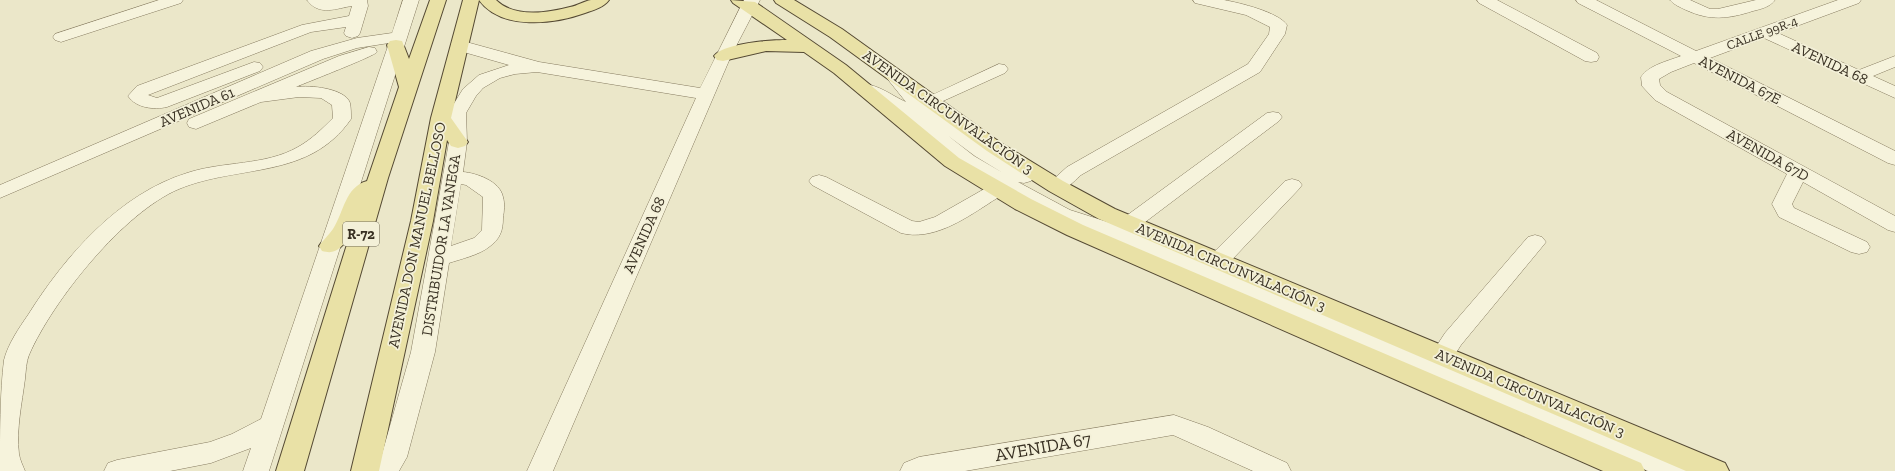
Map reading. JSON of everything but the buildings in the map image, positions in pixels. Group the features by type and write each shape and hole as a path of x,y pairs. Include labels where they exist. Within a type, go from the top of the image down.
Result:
{"main road":[{"name":"R-72","path":"290,471 378,178 438,0"},
{"name":"AVENIDA DON MANUEL BELLOSO","path":"365,471 422,221 448,127 459,45 471,0"},
{"path":"487,0 494,9 513,15 532,17 555,16 577,11 601,0"},
{"name":"AVENIDA CIRCUNVALACIÓN 3","path":"782,0 836,33 994,147 1056,186 1106,214 1715,471"},
{"name":"AVENIDA CIRCUNVALACIÓN 3","path":"746,2 812,48 862,87 952,162 1023,204 1076,230 1631,471"},
{"path":"398,41 408,86"},
{"path":"723,56 744,48 771,45 812,48"},
{"path":"330,246 343,231 359,195 378,178"}],"street":[{"path":"61,37 175,0"},
{"path":"315,0 320,5 330,6 352,0"},
{"path":"12,471 6,455 7,412 16,356 31,329 65,279 90,250 134,208 151,195 195,175 218,170 268,165 293,157 311,148 334,129 342,119 341,103 325,93 320,85 323,78 346,52 357,20 360,6 359,0"},
{"name":"R-72","path":"256,471 411,0"},
{"path":"1056,186 1074,171 1254,68 1277,34 1279,25 1272,20 1240,8 1202,0"},
{"path":"1485,0 1591,56"},
{"name":"AVENIDA 67E","path":"1584,0 1895,150"},
{"name":"AVENIDA 67E","path":"1599,0 1700,56 1895,159"},
{"path":"1678,0 1714,15 1726,15 1767,0"},
{"name":"CALLE 99R-4","path":"1650,77 1665,68 1853,0"},
{"name":"AVENIDA 68","path":"540,471 707,94 746,2"},
{"path":"316,26 330,6"},
{"path":"312,43 161,103 154,104 137,96 143,90 153,86 316,26 357,20"},
{"name":"AVENIDA 68","path":"1764,32 1895,93"},
{"path":"0,203 259,97 346,52 363,53 398,41"},
{"name":"DISTRIBUIDOR LA VANEGA","path":"459,45 537,67 707,94"},
{"name":"AVENIDA 61","path":"0,192 310,58 346,52"},
{"path":"1858,76 1895,61"},
{"name":"DISTRIBUIDOR LA VANEGA","path":"386,471 394,456 423,352 452,177 448,127 470,90 483,80 498,72 537,67"},
{"path":"931,101 999,69"},
{"path":"890,71 914,101 982,152 1037,186 1076,206 1104,227"},
{"name":"AVENIDA 67D","path":"1650,77 1651,86 1661,96 1895,225"},
{"path":"862,87 902,107 967,160 1013,188 1063,215 1104,227 1675,471"},
{"path":"259,97 299,92 325,93"},
{"path":"1129,224 1273,117"},
{"path":"1798,172 1782,204 1786,212 1859,247"},
{"path":"439,259 481,243 492,232 494,207 493,195 485,187 471,179 452,177"},
{"path":"819,181 908,228 915,229 936,224 997,189"},
{"path":"1218,262 1292,185"},
{"path":"1442,356 1453,339 1535,242"},
{"path":"117,471 211,452 241,442 271,425"},
{"name":"AVENIDA 67","path":"914,471 919,468 1174,425 1198,434 1278,471"}]}
